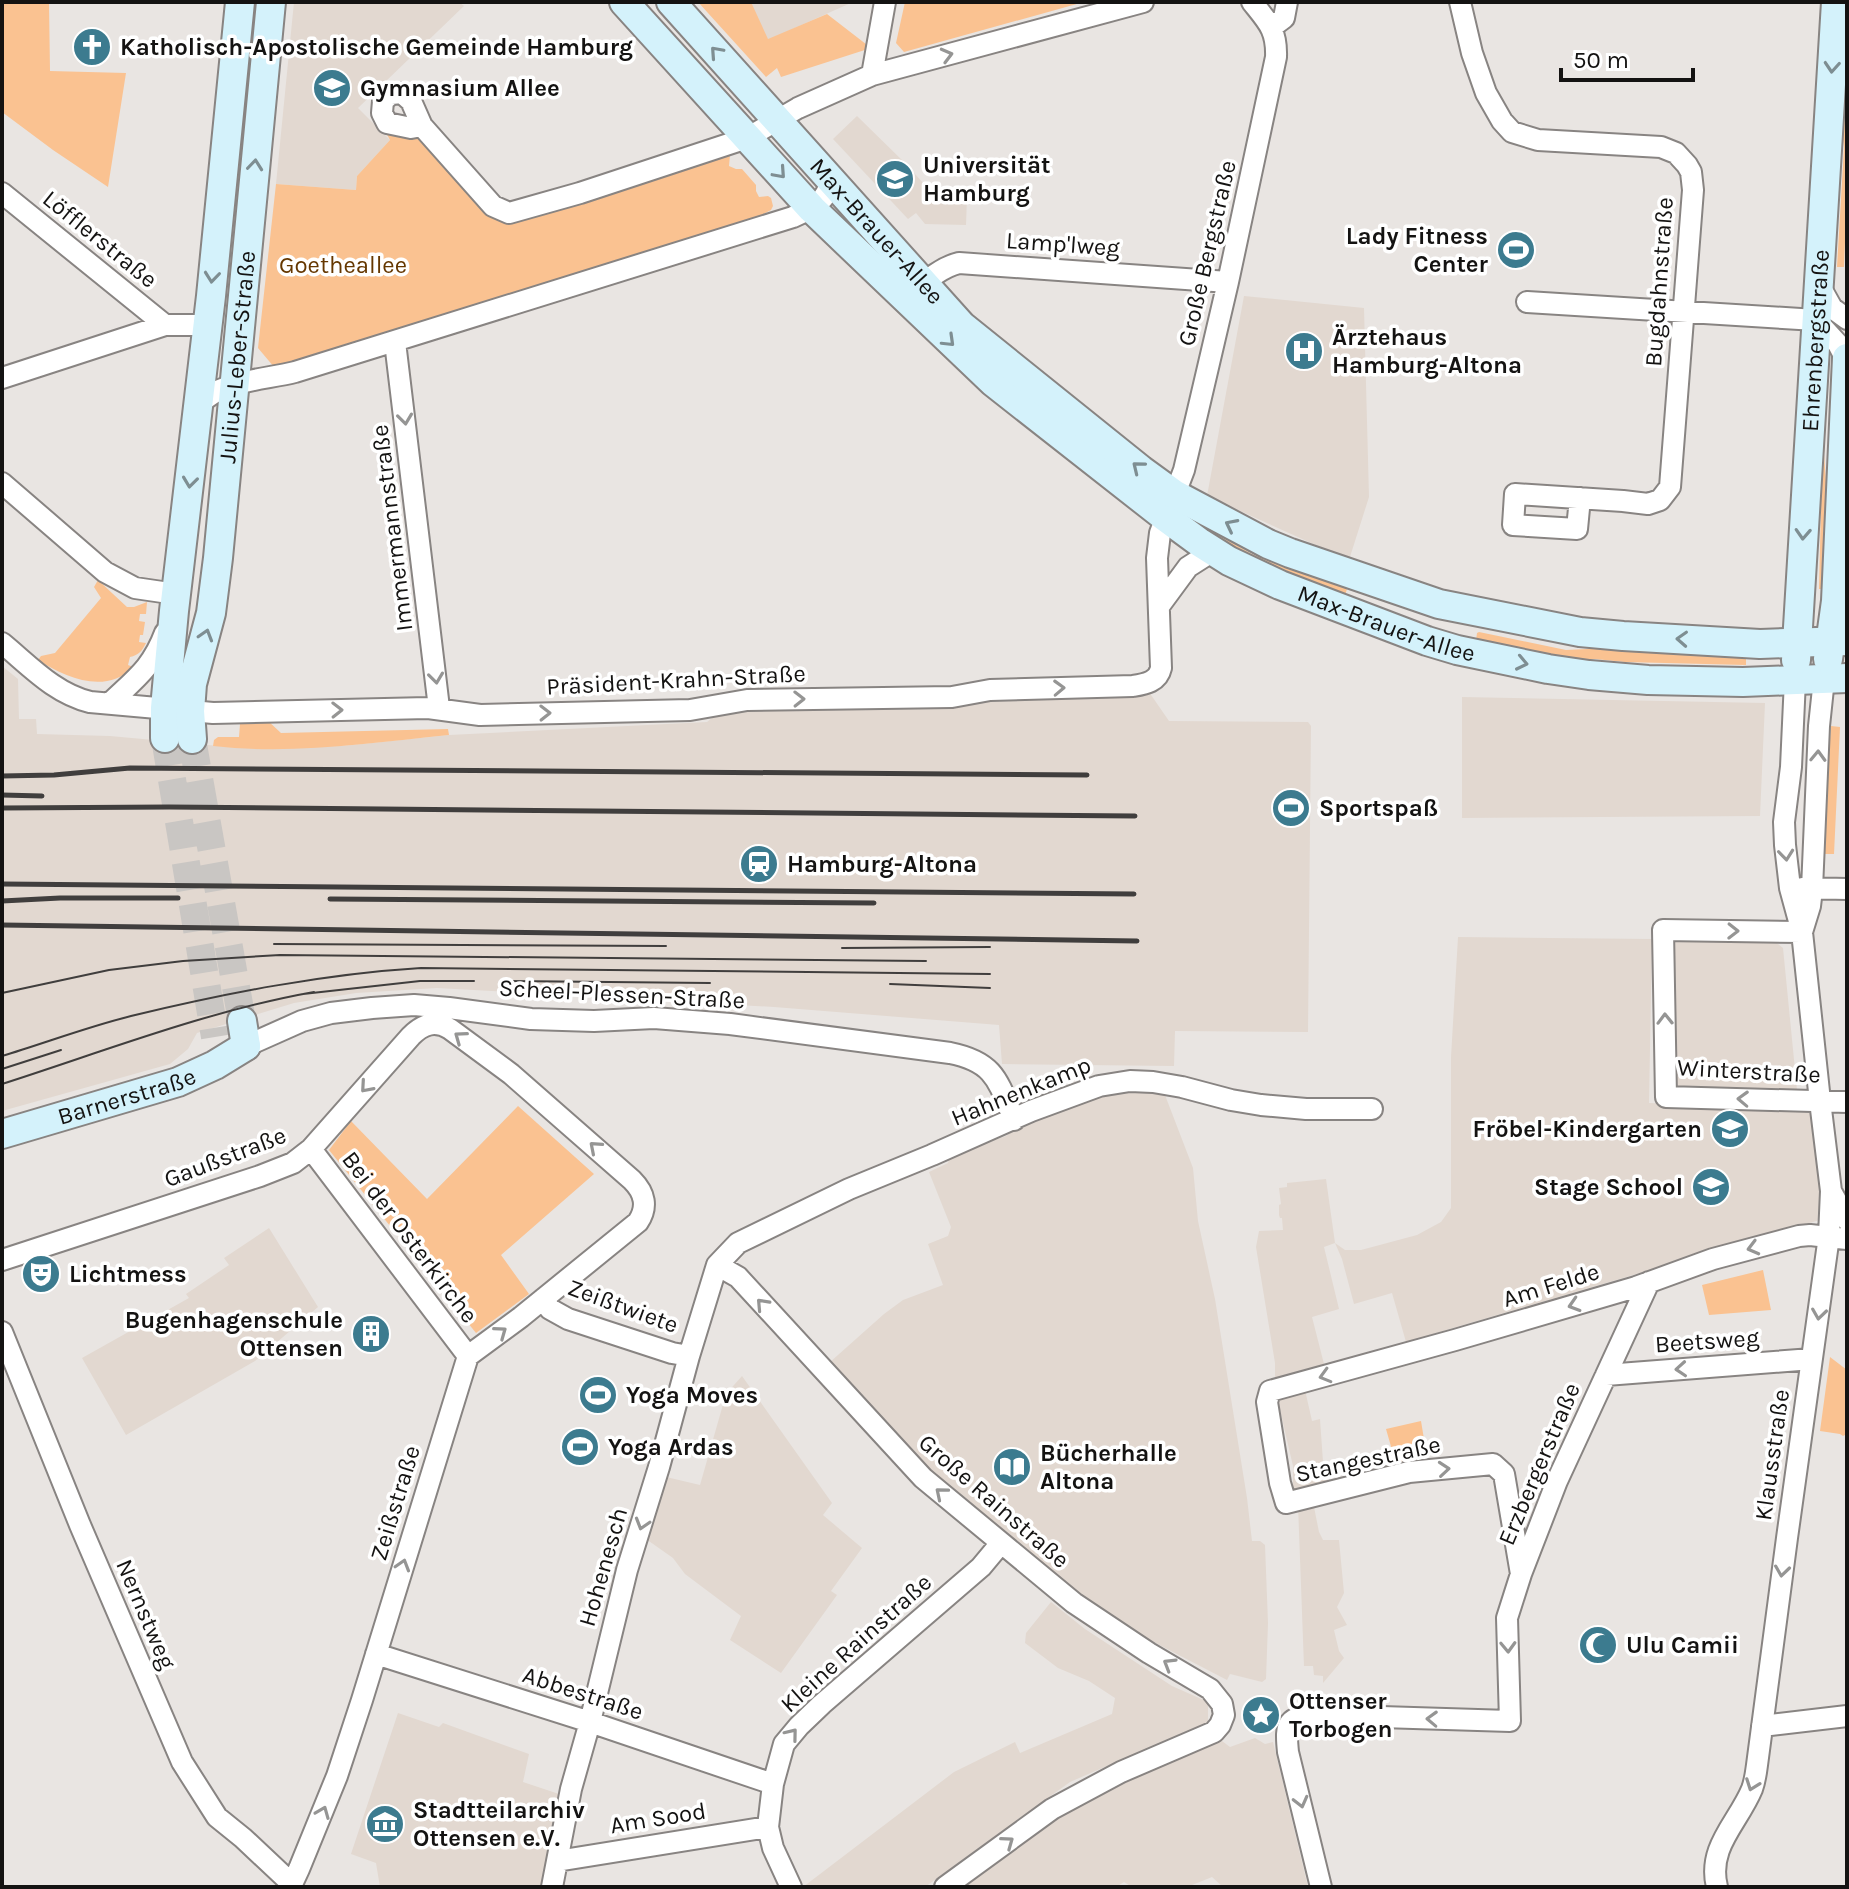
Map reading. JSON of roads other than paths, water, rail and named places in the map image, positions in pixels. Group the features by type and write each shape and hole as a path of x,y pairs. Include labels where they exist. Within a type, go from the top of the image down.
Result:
{"main road":[{"name":"Julius-Leber-Straße","path":"178,724 175,602 199,405 240,2"},
{"name":"Julius-Leber-Straße","path":"178,724 206,639 211,613 271,2"},
{"name":"Max-Brauer-Allee","path":"624,2 812,209 853,248 912,283 1141,470 1169,506 1213,551 1280,585 1427,641 1548,669 1648,680 1836,679"},
{"name":"Max-Brauer-Allee","path":"671,2 830,179 993,382 1169,506 1214,516 1290,553 1450,607 1580,632 1760,644 1839,641"},
{"name":"Ehrenbergstraße","path":"1795,680 1836,2"},
{"name":"Ehrenbergstraße","path":"1836,679 1839,641 1836,601 1847,360"},
{"name":"Max-Brauer-Allee","path":"993,382 1013,382 1087,439 1103,439"},
{"path":"201,1072 211,1056 215,1037 225,1047 234,1049 244,1033"},
{"name":"Barnerstraße","path":"2,1134 178,1082 201,1072 244,1033"}],"street":[{"path":"872,75 885,2"},
{"path":"422,126 493,206 509,213 747,138 798,108 872,75 1143,2"},
{"path":"1252,2 1272,27 1284,18 1287,2"},
{"name":"Bugdahnstraße","path":"1460,2 1476,68 1492,105 1512,132 1538,140 1661,147 1676,153 1691,172 1693,190 1670,487 1660,500 1648,504 1580,498"},
{"name":"Große Bergstraße","path":"1160,673 1158,544 1184,470 1228,282 1276,57 1272,27"},
{"path":"199,405 213,392 234,385 295,372 781,222 812,209 829,191 830,179"},
{"name":"Löfflerstraße","path":"2,193 165,325"},
{"name":"Lamp'lweg","path":"912,283 959,263 1228,282"},
{"path":"1818,283 1832,308 1847,319"},
{"path":"1527,302 1816,320 1838,344 1847,360"},
{"path":"2,378 165,325 207,325"},
{"name":"Immermannstraße","path":"395,342 439,708"},
{"path":"2,483 100,569 135,588 175,602 157,654 144,672 110,703"},
{"path":"1160,605 1184,571 1213,551"},
{"name":"Präsident-Krahn-Straße","path":"2,643 62,692 178,724 213,713 439,708 480,715 690,710 747,700 952,697 990,690 1133,686 1151,682 1160,673"},
{"path":"1802,932 1812,889 1819,726 1836,679"},
{"path":"1795,680 1791,767 1784,822 1790,888 1802,932 1831,1191 1847,1220"},
{"path":"1790,888 1847,889"},
{"name":"Winterstraße","path":"1802,932 1663,930 1666,1097 1847,1102"},
{"name":"Scheel-Plessen-Straße","path":"244,1033 348,1010 399,1006 436,1006 542,1020 654,1018 730,1024 970,1058 994,1074 1014,1120"},
{"name":"Gaußstraße","path":"2,1260 293,1163 311,1149 418,1029 430,1024 445,1026 511,1074 642,1192 643,1214 638,1222 543,1299"},
{"name":"Hahnenkamp","path":"717,1265 738,1243 849,1189 1089,1089 1130,1081 1166,1084 1261,1105 1372,1109"},
{"name":"Bei der Osterkirche","path":"311,1149 468,1356"},
{"name":"Klausstraße","path":"1717,1887 1714,1870 1719,1845 1751,1791 1757,1765 1812,1359 1838,1238 1831,1191"},
{"name":"Am Felde","path":"1286,1503 1267,1402 1270,1391 1455,1340 1649,1282 1713,1259 1799,1236 1838,1238"},
{"name":"Hohenesch","path":"552,1887 571,1789 620,1598 717,1265"},
{"name":"Große Rainstraße","path":"717,1265 738,1277 914,1469 1074,1603 1210,1689 1222,1704 1224,1715 1214,1732 1121,1772 1052,1809 945,1887"},
{"name":"Erzbergerstraße","path":"1521,1574 1557,1481 1649,1282"},
{"path":"468,1356 543,1299"},
{"name":"Zeißtwiete","path":"543,1299 550,1309 568,1319 689,1356"},
{"name":"Nernstweg","path":"2,1332 80,1525 182,1762 217,1817 292,1885"},
{"name":"Zeißstraße","path":"292,1885 337,1776 468,1356"},
{"name":"Beetsweg","path":"1606,1375 1812,1359"},
{"name":"Stangestraße","path":"1286,1503 1409,1472 1493,1464 1504,1474"},
{"name":"Erzbergerstraße","path":"1504,1474 1521,1574"},
{"name":"Kleine Rainstraße","path":"791,1887 773,1848 768,1827 773,1784 784,1744 799,1726 981,1567 1001,1543"},
{"path":"1321,1887 1288,1752 1288,1725 1293,1719 1317,1715 1510,1721 1507,1618 1521,1574"},
{"name":"Abbestraße","path":"376,1654 773,1784"},
{"path":"1762,1726 1847,1716"},
{"name":"Am Sood","path":"557,1861 768,1827"}],"tunnel":[{"path":"165,738 215,1037"},
{"path":"192,739 242,1021"}],"tram line":[{"path":"274,944 666,946"},
{"path":"842,948 990,947"},
{"path":"2,993 109,970 183,961 280,955 926,961"},
{"path":"2,1056 131,1016 239,992 384,971 421,968 990,974"},
{"path":"303,994 420,981 474,981"},
{"path":"502,981 710,983"},
{"path":"890,984 990,988"},
{"path":"2,1084 195,1021 314,992"},
{"path":"2,1069 61,1050"}],"railway":[{"path":"2,776 130,768 1087,775"},
{"path":"2,795 42,796"},
{"path":"2,808 1135,816"},
{"path":"2,884 1134,894"},
{"path":"2,901 178,898"},
{"path":"330,899 874,903"},
{"path":"2,925 1137,941"}],"place":[{"name":"Katholisch-Apostolische Gemeinde Hamburg","path":"92,47"},
{"name":"Gymnasium Allee","path":"332,88"},
{"name":"Universität Hamburg","path":"895,179"},
{"name":"Lady Fitness Center","path":"1516,250"},
{"name":"Ärztehaus Hamburg-Altona","path":"1304,351"},
{"name":"Sportspaß","path":"1291,808"},
{"name":"Hamburg-Altona","path":"759,864"},
{"name":"Fröbel-Kindergarten","path":"1730,1129"},
{"name":"Stage School","path":"1711,1187"},
{"name":"Lichtmess","path":"41,1274"},
{"name":"Bugenhagenschule Ottensen","path":"371,1334"},
{"name":"Yoga Moves","path":"598,1395"},
{"name":"Yoga Ardas","path":"580,1447"},
{"name":"Bücherhalle Altona","path":"1012,1467"},
{"name":"Ulu Camii","path":"1598,1645"},
{"name":"Ottenser Torbogen","path":"1261,1715"},
{"name":"Stadtteilarchiv Ottensen e.V.","path":"385,1824"}],"park label":[{"name":"Goetheallee","path":"343,265"}]}
